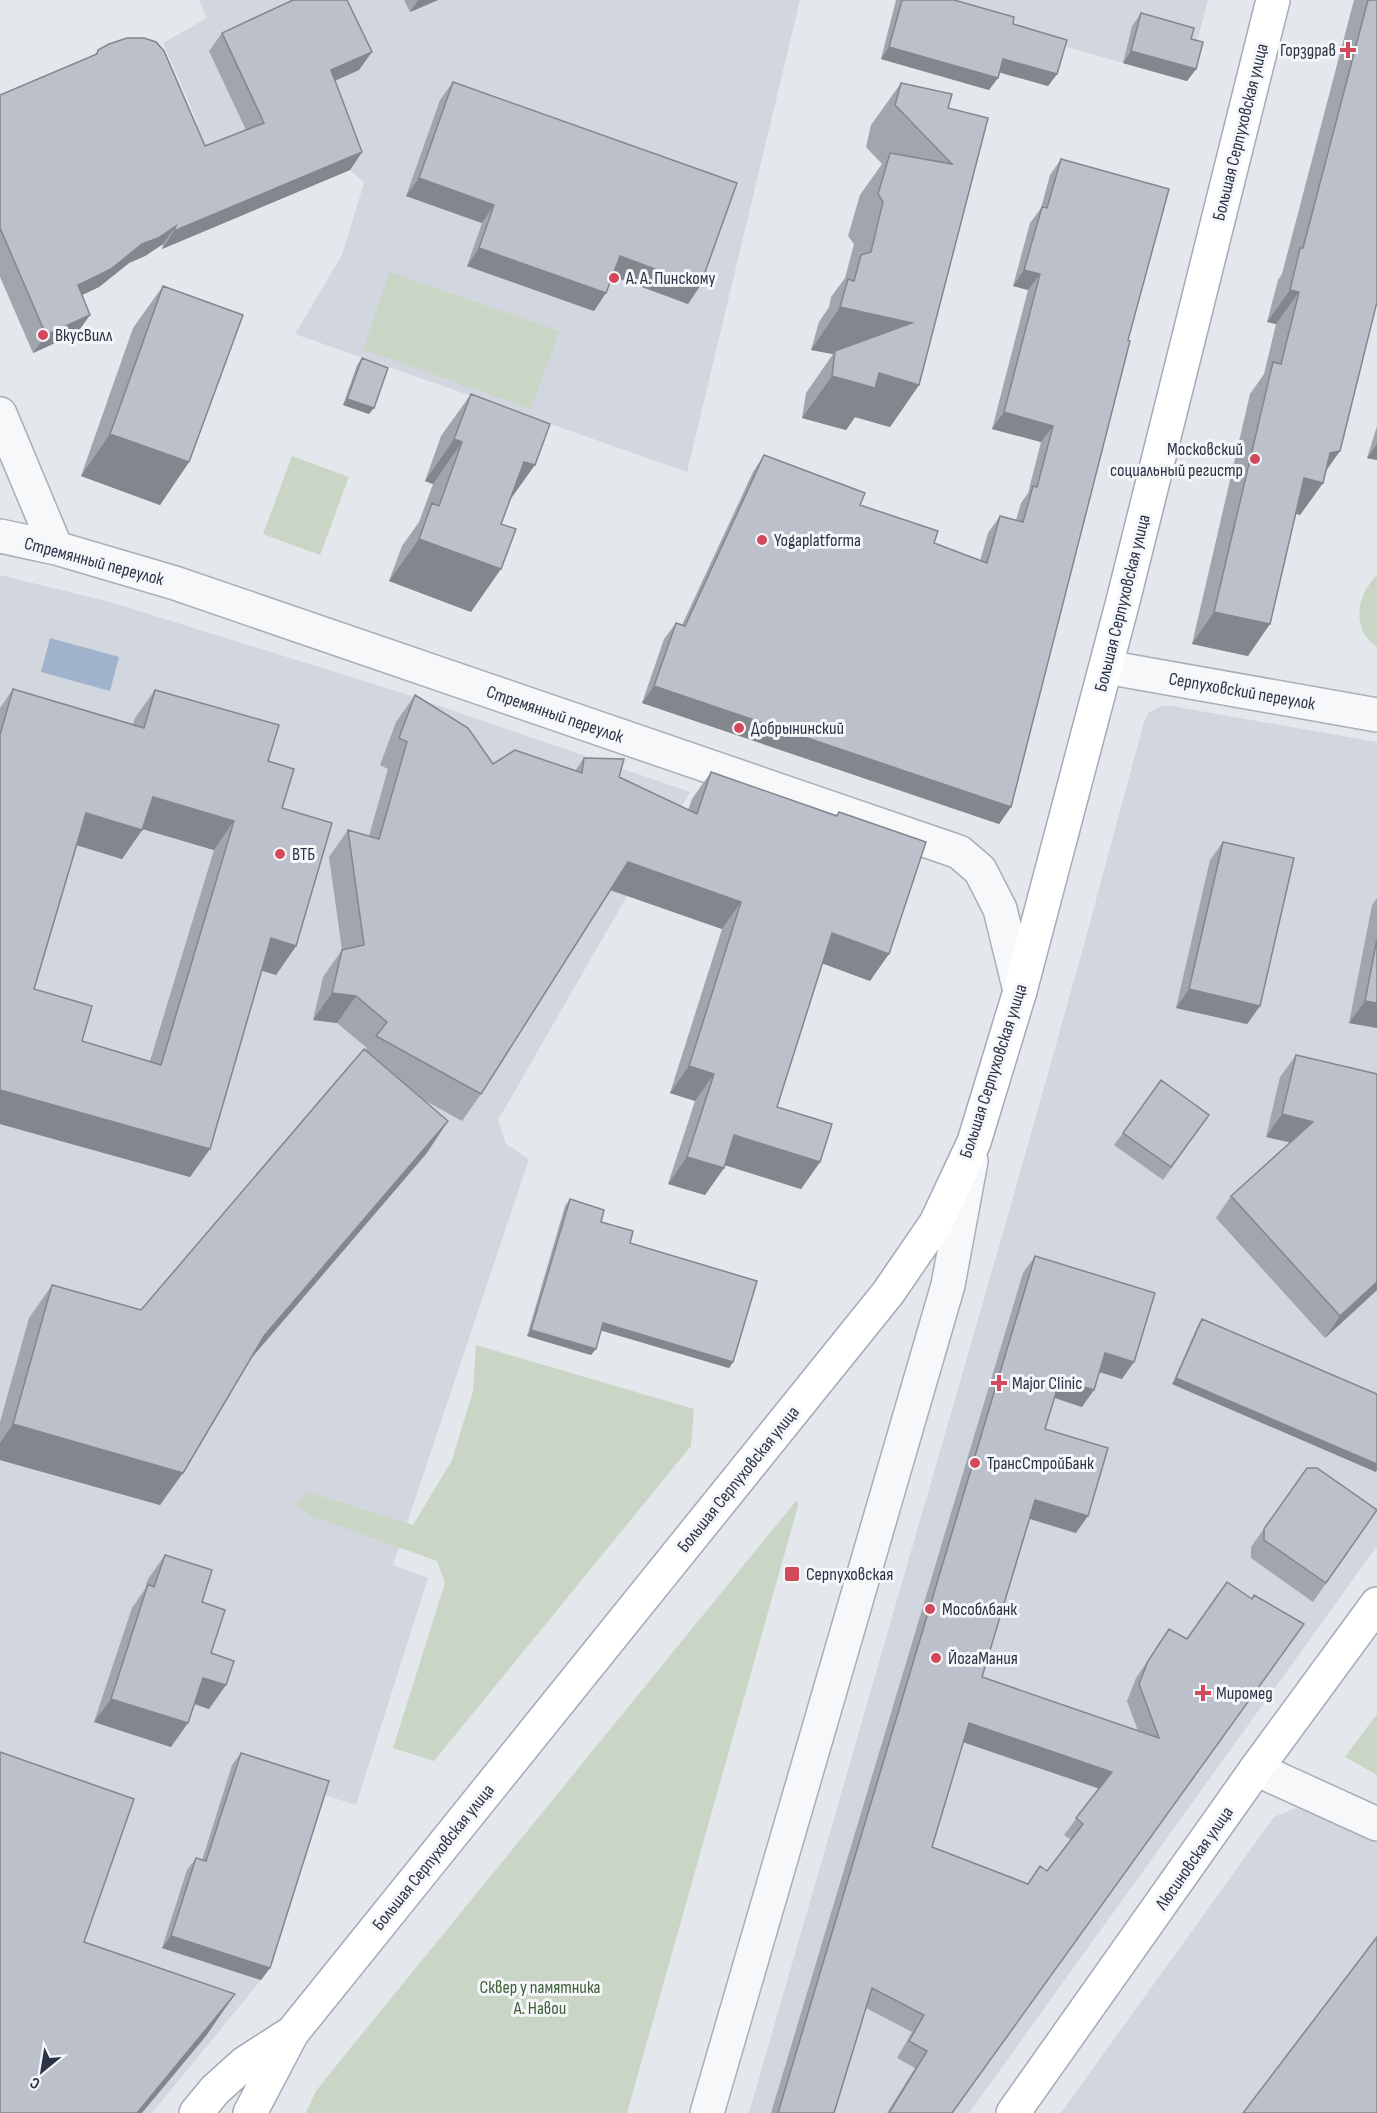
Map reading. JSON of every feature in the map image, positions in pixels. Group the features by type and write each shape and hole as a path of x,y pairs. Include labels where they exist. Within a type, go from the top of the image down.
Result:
{"main road":[{"name":"Большая Серпуховская улица","path":"250,2113 292,2033 888,1293 936,1223 975,1142 1020,991 1106,667 1273,0"},
{"name":"Люсиновская улица","path":"1013,2113 1256,1769 1377,1604"},
{"path":"196,2113 215,2090 245,2063 292,2033"}],"street":[{"path":"0,414 57,548"},
{"name":"Стремянный переулок","path":"0,536 57,548 186,587 959,852 980,870 1000,909 1020,991"},
{"name":"Серпуховский переулок","path":"1106,667 1377,715"},
{"path":"706,2113 948,1286 975,1142"},
{"path":"1256,1769 1377,1824"}],"shaded area":[{"path":"199,0 800,0 687,472 295,334 342,255 364,183 350,170 332,124 196,163 197,121 163,43 207,18"},
{"path":"902,0 1208,0 1187,81"},
{"path":"0,575 110,602 396,691 690,792 627,896 498,1120 506,1144 529,1159 393,1565 428,1578 356,1805 232,1766 197,1873 162,1948 261,1980 152,2113 0,2113"},
{"path":"1161,706 1377,742 1377,1546 969,2113 749,2113 1011,1205 1144,722 1148,713"},
{"path":"1296,1808 1306,1810 1377,1842 1377,2113 1061,2113 1274,1817"}],"green space":[{"path":"390,272 559,331 531,409 363,349"},
{"path":"292,456 349,477 320,555 263,534"},
{"path":"1377,575 1377,647 1368,640 1363,631 1359,612 1365,592"},
{"path":"476,1345 694,1409 691,1446 434,1761 393,1748 445,1583 437,1561 314,1517 294,1505 307,1492 413,1525 452,1460 473,1391"},
{"name":"Сквер у памятника А. Навои","path":"796,1501 798,1506 627,2113 306,2113 316,2091 331,2072"},
{"path":"1377,1714 1377,1775 1345,1757"}],"water":[{"path":"50,638 119,657 110,691 41,672"}],"building":[{"path":"293,0 347,0 372,52 331,70 362,152 174,231 176,226 158,238 142,244 111,269 78,285 90,315 46,335 0,228 0,95 97,54 98,50 109,44 127,38 144,38 156,42 164,51 205,146 264,123 222,33"},
{"path":"902,0 954,0 1014,17 1013,24 1067,40 1057,74 1003,59 998,78 889,47"},
{"path":"1368,0 1377,0 1377,302 1340,451 1330,453 1323,483 1304,478 1270,624 1214,612 1273,362 1281,364 1299,292 1290,290 1300,248 1303,248"},
{"path":"1141,13 1194,28 1191,39 1203,42 1196,69 1131,51"},
{"path":"453,82 737,183 700,286 620,256 606,293 479,248 494,205 419,178"},
{"path":"901,83 952,94 948,108 988,118 919,385 879,373 875,388 832,376 835,351 912,323 840,307 848,279 854,281 861,255 871,252 883,202 878,194 890,153 952,164 895,105"},
{"path":"1061,159 1169,189 1128,340 1130,341 1011,807 654,686 676,623 685,626 764,455 865,493 860,505 938,531 934,543 987,563 1000,516 1023,522 1033,486 1037,487 1053,426 1004,412 1040,274 1024,270 1042,207 1047,208"},
{"path":"163,286 243,315 189,462 110,434"},
{"path":"362,358 388,368 374,408 347,399"},
{"path":"471,394 550,424 535,465 524,462 501,524 516,529 501,569 419,539 432,503 439,506 462,442 454,439"},
{"path":"13,689 144,728 155,690 279,725 268,761 294,769 282,808 332,823 296,946 271,938 210,1149 0,1090 0,735","holes":["153,797 234,821 161,1065 82,1041 92,1006 34,989 86,813 142,830"]},
{"path":"415,695 468,728 493,764 515,750 582,773 584,758 624,759 619,777 697,814 711,772 837,816 839,812 926,842 889,954 832,933 777,1107 832,1124 820,1162 734,1135 724,1168 687,1157 714,1074 689,1066 741,902 628,862 481,1094 376,1036 387,1022 356,996 332,993 342,950 364,945 348,830 379,839 407,742 399,738"},
{"path":"1223,842 1294,858 1260,1006 1189,989"},
{"path":"1377,939 1377,1003 1365,1001"},
{"path":"364,1049 448,1121 264,1336 183,1473 13,1424 52,1285 141,1310"},
{"path":"1296,1055 1377,1074 1377,1282 1340,1316 1231,1196 1313,1122 1282,1114"},
{"path":"1161,1080 1209,1115 1171,1167 1123,1133"},
{"path":"570,1199 604,1210 601,1222 633,1231 630,1243 757,1281 733,1362 603,1323 596,1349 531,1330"},
{"path":"1035,1256 1155,1293 1134,1362 1105,1353 1094,1390 1060,1379 1045,1429 1108,1448 1088,1516 1035,1500 982,1677 1159,1738 1139,1684 1148,1661 1169,1629 1187,1639 1227,1582 1252,1599 1254,1595 1304,1624 952,2113 889,2113 927,2051 909,2041 924,2015 872,1988 834,2113 778,2113","holes":["969,1723 1112,1772 1076,1818 1083,1824 1047,1871 1040,1866 1028,1884 932,1847"]},
{"path":"1202,1319 1377,1394 1377,1464 1176,1378"},
{"path":"1307,1468 1317,1468 1377,1510 1326,1583 1264,1540 1264,1529"},
{"path":"165,1555 212,1570 202,1602 225,1610 211,1653 234,1661 226,1685 203,1678 188,1723 111,1699 148,1584 154,1587"},
{"path":"0,1752 134,1799 84,1942 235,1994 137,2113 0,2113"},
{"path":"241,1753 329,1781 270,1968 171,1936 196,1858 206,1861"},
{"path":"1377,1937 1377,2113 1243,2113"}],"place":[{"name":"Горздрав","path":"1348,50"},
{"name":"А. А. Пинскому","path":"614,278"},
{"name":"ВкусВилл","path":"43,335"},
{"name":"Московский социальный регистр","path":"1255,459"},
{"name":"Yogaplatforma","path":"762,540"},
{"name":"Добрынинский","path":"739,728"},
{"name":"ВТБ","path":"280,854"},
{"name":"Major Clinic","path":"999,1383"},
{"name":"ТрансСтройБанк","path":"975,1463"},
{"name":"Серпуховская","path":"792,1574"},
{"name":"Мособлбанк","path":"930,1609"},
{"name":"ЙогаМания","path":"936,1658"},
{"name":"Миромед","path":"1203,1693"}]}
